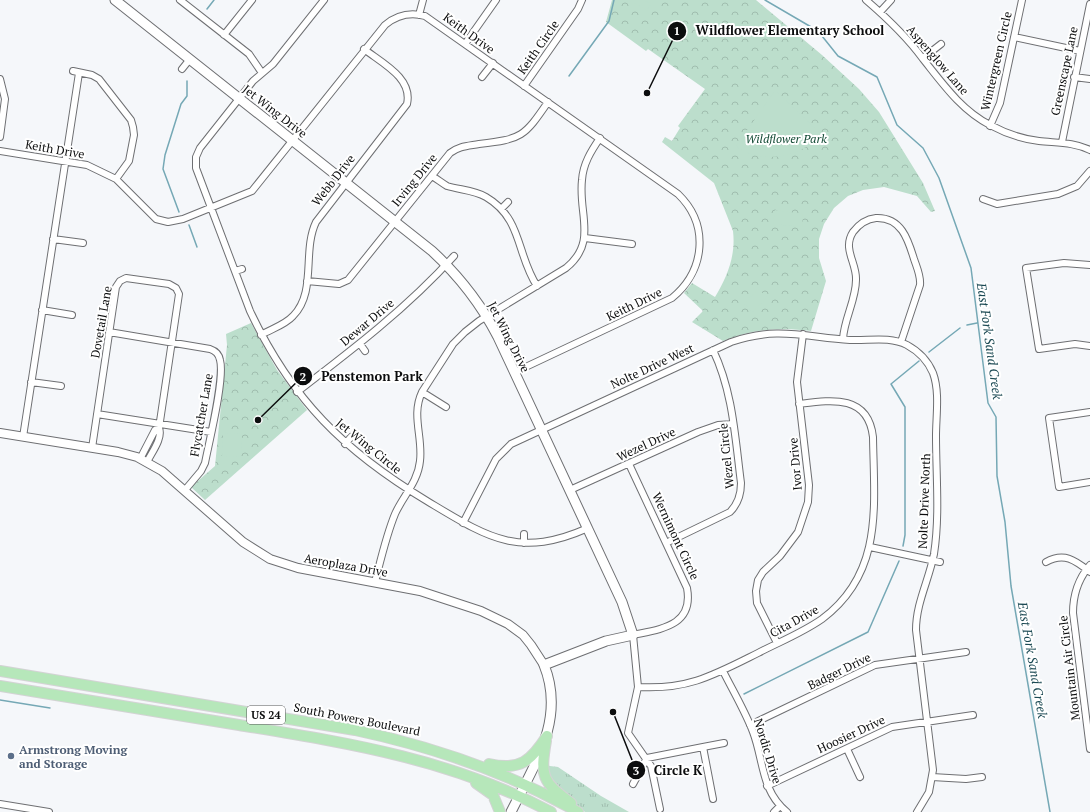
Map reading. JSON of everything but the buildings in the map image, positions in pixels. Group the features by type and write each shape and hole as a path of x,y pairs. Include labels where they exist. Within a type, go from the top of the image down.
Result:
{"highway":[{"name":"South Powers Boulevard","path":"0,671 355,730 446,753 525,784 578,812"},
{"name":"US 24","path":"0,686 354,744 436,764 519,796 551,812"},
{"path":"446,753 496,765 517,766 523,764 535,754 547,736"},
{"path":"547,736 542,765 544,776 552,788 584,812"},
{"path":"436,764 488,790 496,800 500,812"}],"main road":[{"name":"Jet Wing Drive","path":"118,1 395,221 446,264 462,282 487,317 514,372 622,602 633,635"},
{"name":"Wernimont Circle","path":"544,665 606,641 633,635"},
{"name":"Aeroplaza Drive","path":"511,812 547,736 552,705 551,688 544,665"}],"street":[{"path":"180,0 249,54 262,73"},
{"path":"224,35 252,0"},
{"name":"Jet Wing Circle","path":"324,0 273,64 253,81 239,98 200,148 196,157 196,168 234,271 261,334 276,362 297,392 321,420 345,444 375,468 463,523 497,539 524,543 556,540 588,528"},
{"path":"419,15 423,0"},
{"path":"465,44 496,0"},
{"name":"Keith Circle","path":"524,86 578,9 582,0"},
{"name":"Aspenglow Lane","path":"866,0 880,12 923,58 955,99 990,126 1026,138 1062,142 1090,150"},
{"path":"880,12 891,0"},
{"name":"Wintergreen Circle","path":"990,126 1000,103 1022,0"},
{"name":"Greenscape Lane","path":"1062,142 1090,4"},
{"name":"Keith Drive","path":"0,151 87,165 116,179 151,215 162,221 175,222 252,191 364,49 389,21 400,16 419,15 431,19 678,194 688,205 697,222 700,236 700,251 697,266 685,287 666,302 514,372"},
{"path":"1014,37 1080,51"},
{"path":"923,58 941,44"},
{"name":"Webb Drive","path":"261,334 292,317 304,299 313,228 345,182 404,110 408,99 407,88 400,78 364,49"},
{"path":"182,69 190,59"},
{"path":"482,77 493,64"},
{"path":"23,437 65,161 76,72 92,75 99,79 131,120 134,135 129,161 116,179"},
{"path":"1074,77 1090,79"},
{"path":"0,79 5,99 0,137"},
{"name":"Irving Drive","path":"307,281 339,284 348,280 432,176 455,150 464,146 507,141 522,134 532,126 548,102"},
{"path":"376,582 392,522 410,490 420,463 416,412 418,400 422,392 453,344 472,326 572,263 583,248 585,238 582,178 587,160 600,138"},
{"path":"983,199 997,204 1058,194 1077,186 1090,171"},
{"path":"432,176 446,185 475,192 486,197 501,209 511,220 516,231 525,264 537,286"},
{"path":"501,209 508,202"},
{"path":"843,339 845,320 856,281 849,251 849,242 853,233 859,226 867,220 879,218 891,221 903,230 909,242 920,278 920,286 901,342"},
{"path":"585,238 632,244"},
{"path":"53,239 83,243"},
{"name":"Dewar Drive","path":"297,392 360,344 391,318 454,256"},
{"path":"1090,265 1064,263 1026,268 1039,348 1075,344 1090,346"},
{"path":"234,271 242,269"},
{"name":"Dovetail Lane","path":"92,448 116,287 120,281 131,278 162,282 173,285 179,294 159,426 160,432 158,440 143,460"},
{"path":"42,310 72,315"},
{"name":"Flycatcher Lane","path":"109,332 210,349 219,356 221,364 220,381 203,468 185,490"},
{"name":"Nolte Drive West","path":"463,523 501,452 511,444 731,342 756,334 782,332 843,339 891,340 901,342"},
{"name":"Ivor Drive","path":"777,643 757,603 756,591 758,580 763,572 780,556 798,532 808,502 809,484 797,377 804,334"},
{"name":"Nolte Drive North","path":"901,342 916,350 924,359 932,372 936,385 937,527 932,560 917,614 916,630 918,658 932,764 932,777 929,792 917,812"},
{"path":"360,344 365,350"},
{"name":"Wezel Circle","path":"666,543 723,516 734,507 740,495 741,483 729,394 724,376 713,350"},
{"path":"31,382 61,386"},
{"path":"422,392 446,407"},
{"name":"Cita Drive","path":"638,687 675,687 698,681 723,671 814,624 838,606 859,578 870,547 873,529 873,437 870,424 859,410 845,401 830,400 800,404"},
{"path":"1090,412 1049,418 1059,487 1090,482"},
{"path":"97,414 159,426 211,432"},
{"name":"Wezel Drive","path":"570,490 704,429 733,424"},
{"name":"Aeroplaza Drive","path":"0,433 118,452 143,460 185,490 243,542 270,559 298,568 376,582 430,594 498,619 523,635 544,665"},
{"path":"345,444 351,437"},
{"name":"Wernimont Circle","path":"629,464 687,588 687,607 682,617 669,626 633,635"},
{"path":"524,534 524,543"},
{"path":"870,547 940,562"},
{"path":"1046,562 1055,557 1063,558 1075,561 1089,568"},
{"name":"Mountain Air Circle","path":"1089,568 1076,590 1072,613 1090,749"},
{"name":"Jet Wing Drive","path":"633,635 638,687 628,733 647,758"},
{"name":"Badger Drive","path":"750,725 875,665 966,652"},
{"name":"Nordic Drive","path":"723,671 750,725 756,742 767,786 780,806 787,812"},
{"name":"Hoosier Drive","path":"767,786 892,727 973,715"},
{"path":"647,758 724,743"},
{"path":"703,747 713,799"},
{"path":"846,749 860,777"},
{"path":"633,784 647,758"},
{"path":"647,758 651,766 660,809"},
{"path":"932,777 966,779 982,777"},
{"path":"0,804 48,812"},
{"path":"774,812 780,806"}],"green space":[{"name":"Wildflower Park","path":"612,0 756,0 822,55 859,89 879,112 923,183 935,211 931,212 917,196 884,187 863,190 848,196 834,208 824,224 819,239 819,258 826,281 811,331 788,329 767,330 745,334 723,341 692,322 703,311 684,293 692,283 715,297 730,266 734,240 733,231 714,183 662,142 665,137 672,141 680,128 678,126 705,89 648,49 646,51 606,22"},
{"path":"635,0 644,0 651,4 647,10 634,3"},
{"path":"774,92 777,92 820,133 813,142 793,153 769,157 757,156 736,146"},
{"path":"775,210 803,214 802,227 773,224"},
{"path":"758,289 767,297 753,312 744,304"},
{"path":"251,323 277,370 307,410 205,500 191,487 215,466 227,345 226,334"},
{"path":"223,433 242,434 241,457 222,456"},
{"path":"542,765 558,767 601,796 629,812 585,812 557,791"}],"waterway":[{"path":"207,9 214,0"},
{"path":"569,76 609,21 614,0"},
{"name":"East Fork Sand Creek","path":"765,0 818,31 838,56 877,77 897,125 923,148 939,178 971,268 988,403 996,417 997,476 1005,522 1011,586 1050,812"},
{"path":"179,212 163,169 165,155 181,104 187,96 187,81"},
{"path":"189,225 197,247"},
{"path":"967,325 977,323"},
{"path":"929,352 960,328"},
{"path":"903,546 905,535 905,407 891,384 919,361"},
{"path":"744,694 868,632 899,561"},
{"path":"0,700 50,708"}],"place":[{"name":"Wildflower Elementary School","path":"647,93"},
{"name":"Penstemon Park","path":"258,420"},
{"name":"Circle K","path":"613,712"},
{"name":"Armstrong Moving and Storage","path":"11,756"}]}
